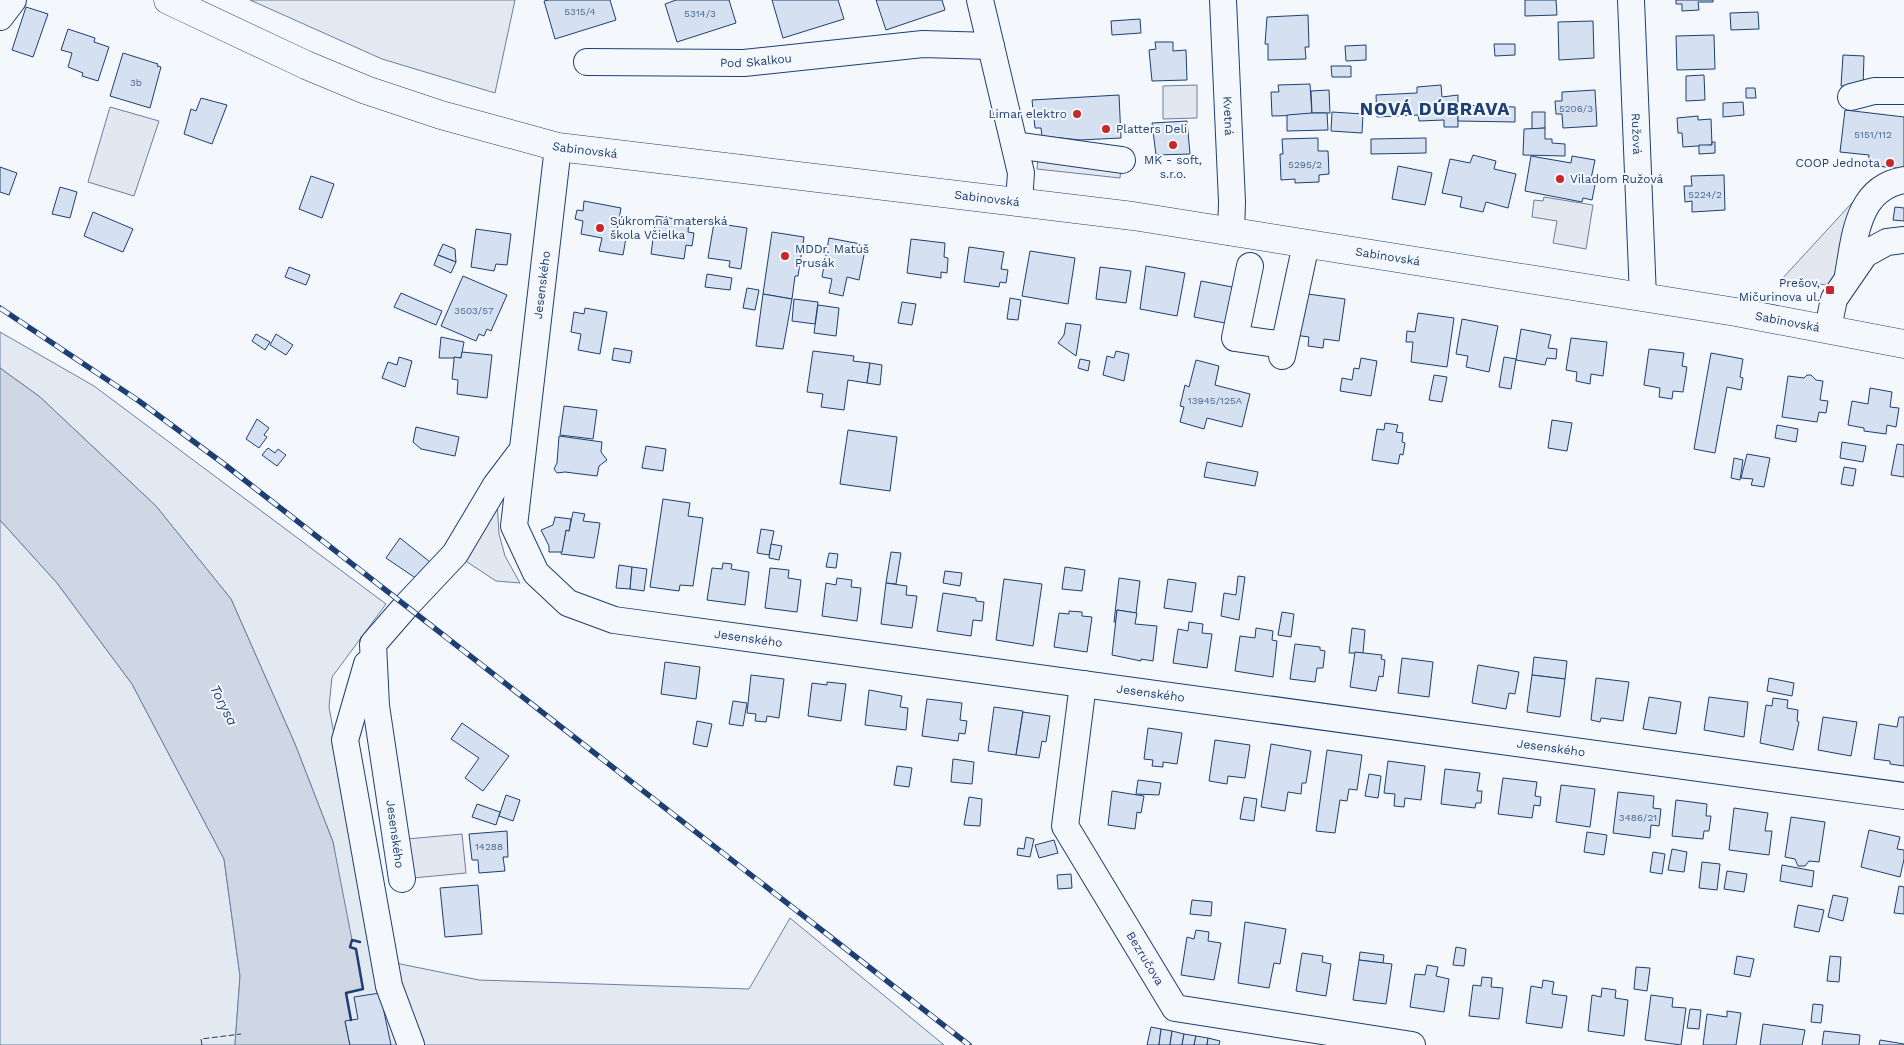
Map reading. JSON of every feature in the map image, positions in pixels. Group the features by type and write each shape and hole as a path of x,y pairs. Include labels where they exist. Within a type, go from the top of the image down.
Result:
{"main road":[{"name":"Sabinovská","path":"168,0 306,65 366,90 441,116 558,147 798,178 1019,201 1231,232 1643,296 1828,328 1904,344"}],"street":[{"path":"0,17 13,0"},
{"path":"980,0 1021,172 1019,201"},
{"name":"Kvetná","path":"1223,0 1232,202 1231,232"},
{"name":"Ružová","path":"1631,0 1643,296"},
{"name":"Pod Skalkou","path":"587,62 744,63 923,44 991,46"},
{"path":"1851,97 1874,91 1904,91"},
{"path":"1015,145 1122,160"},
{"name":"Jesenského","path":"558,147 521,452 514,526 536,573 568,603 614,620 1904,796"},
{"name":"Sabinovská","path":"1847,279 1857,227 1863,208 1883,188 1904,180"},
{"name":"Sabinovská","path":"1828,328 1834,299 1865,254 1887,242 1904,240"},
{"path":"1250,266 1235,338 1283,350 1306,244"},
{"path":"412,1045 389,986 345,740 373,644 455,554 496,485 521,452"},
{"name":"Jesenského","path":"373,644 376,706 402,879"},
{"name":"Bezručova","path":"1083,684 1065,826 1175,1008 1412,1045"}],"shaded area":[{"path":"250,0 515,0 495,93 382,59"},
{"path":"1197,85 1197,118 1163,119 1163,86"},
{"path":"110,107 159,121 134,196 88,182"},
{"path":"1040,138 1123,147 1120,178 1037,169"},
{"path":"1862,192 1837,286 1781,280"},
{"path":"1544,197 1593,205 1586,249 1553,243 1557,221 1532,217 1534,200 1543,201"},
{"path":"0,332 94,386 386,604 332,677 329,707 376,959 479,980 749,989 790,918 944,1045 350,1045 345,1021 351,1020 346,993 362,989 350,947 333,842 295,744 231,599 156,506 40,397 0,368"},
{"path":"496,485 499,534 505,556 520,583 496,581 455,554"},
{"path":"0,520 57,583 132,684 224,859 240,976 235,1045 0,1045"},
{"path":"462,834 466,873 402,879 396,840"}],"water":[{"name":"Torysa","path":"0,368 40,397 156,506 231,599 295,744 333,842 352,940 350,947 356,949 363,989 346,993 351,1020 345,1022 350,1045 235,1045 240,976 224,859 132,684 57,583 0,520"}],"building":[{"path":"610,0 616,20 555,39 544,1"},
{"path":"676,0 729,0 736,23 677,42 665,4"},
{"path":"772,0 838,0 844,19 783,38"},
{"path":"876,0 942,0 945,10 886,30"},
{"path":"1525,0 1556,0 1557,15 1525,16"},
{"path":"1676,0 1713,0 1713,2 1698,2 1699,10 1682,11 1682,4 1676,4"},
{"path":"26,7 48,14 33,57 12,50"},
{"path":"1758,12 1759,29 1731,30 1730,13"},
{"path":"1308,15 1309,47 1305,47 1306,59 1268,60 1268,44 1265,44 1267,17"},
{"path":"1140,19 1141,33 1112,35 1111,21"},
{"path":"1593,21 1594,58 1559,60 1558,22"},
{"path":"68,29 95,38 94,42 109,47 98,81 82,76 83,73 68,67 72,53 61,50"},
{"path":"1714,35 1715,69 1677,70 1676,36"},
{"path":"1155,42 1173,42 1173,51 1186,50 1187,80 1152,81 1149,50 1156,49"},
{"path":"1494,44 1515,44 1515,55 1495,56"},
{"path":"1366,45 1366,60 1346,61 1345,46"},
{"path":"123,53 158,64 157,66 161,67 150,108 110,96"},
{"path":"1843,55 1864,56 1863,87 1841,86"},
{"path":"1331,66 1351,66 1351,77 1332,77"},
{"path":"1704,75 1705,100 1686,101 1686,76"},
{"path":"1310,84 1312,115 1272,116 1271,92 1279,92 1278,85"},
{"path":"1441,85 1442,97 1458,95 1458,127 1444,127 1444,120 1419,121 1418,115 1377,117 1376,95 1417,93 1417,87"},
{"path":"1746,88 1755,88 1756,98 1746,98"},
{"path":"1329,90 1330,113 1312,113 1311,91"},
{"path":"1595,90 1597,126 1563,128 1562,114 1556,114 1555,101 1562,101 1562,92"},
{"name":"Limar elektro","path":"1119,95 1121,138 1080,140 1042,136 1041,128 1035,128 1032,100"},
{"path":"201,98 227,105 212,144 184,134 191,109 196,111"},
{"path":"1743,102 1744,115 1723,117 1723,103"},
{"path":"1458,105 1515,107 1515,122 1458,121"},
{"path":"1845,110 1904,117 1904,169 1868,165 1869,155 1840,152"},
{"path":"1332,112 1363,114 1362,133 1331,131"},
{"path":"1532,112 1545,112 1545,128 1532,129"},
{"path":"1327,113 1328,130 1287,131 1287,115"},
{"path":"1698,116 1698,120 1711,119 1712,145 1683,147 1682,133 1678,133 1677,118"},
{"name":"MK - soft, s.r.o.","path":"1187,121 1190,154 1156,155 1152,123"},
{"path":"1545,128 1545,139 1552,139 1552,143 1565,144 1565,156 1523,155 1524,129"},
{"path":"1318,138 1318,151 1328,151 1329,174 1319,175 1319,182 1295,183 1295,179 1281,180 1280,154 1283,154 1282,139"},
{"path":"1426,138 1426,153 1371,154 1371,139"},
{"path":"1712,142 1715,142 1715,153 1699,154 1699,145 1712,145"},
{"path":"1473,155 1496,161 1494,169 1516,174 1508,208 1486,202 1483,212 1460,207 1462,197 1442,193 1450,159 1470,163"},
{"name":"Viladom Ružová","path":"1531,156 1571,163 1572,156 1595,160 1591,179 1596,180 1592,200 1583,198 1582,202 1525,191"},
{"path":"1398,166 1432,173 1425,205 1392,199"},
{"path":"0,167 17,173 9,195 0,192"},
{"path":"1724,175 1725,210 1692,212 1692,201 1685,202 1684,186 1692,186 1691,176"},
{"path":"311,176 334,184 322,218 299,209"},
{"path":"60,187 77,192 70,218 52,214"},
{"name":"Súkromná materská škola Včielka","path":"584,201 621,208 616,236 626,238 623,255 599,251 602,238 581,234 583,221 575,219 577,210 583,211"},
{"path":"1895,207 1904,208 1904,221 1893,220"},
{"path":"93,212 133,229 123,252 84,236"},
{"path":"656,216 689,221 688,232 694,233 692,246 686,245 684,259 651,254"},
{"path":"714,223 747,228 741,269 729,267 730,261 708,258"},
{"path":"476,229 511,234 507,265 496,264 494,271 471,267"},
{"name":"MDDr. Matúš Prusák","path":"772,232 804,237 798,276 795,276 792,299 763,294"},
{"path":"829,238 866,245 859,280 847,277 843,296 829,293 832,279 822,277"},
{"path":"911,239 945,243 944,257 948,258 947,273 941,272 941,278 907,273"},
{"path":"443,244 455,249 456,262 438,255"},
{"path":"969,247 1004,252 1001,269 1008,270 1006,283 1000,282 999,287 964,282"},
{"path":"1030,251 1075,258 1068,304 1022,296"},
{"path":"438,255 456,262 451,273 434,265"},
{"path":"1146,266 1185,273 1177,316 1140,309"},
{"path":"289,267 310,275 306,285 285,277"},
{"path":"1100,267 1131,271 1126,303 1096,299"},
{"path":"707,274 732,278 730,290 705,287"},
{"path":"463,276 507,295 491,331 487,329 484,336 479,334 476,341 441,326"},
{"path":"1201,281 1237,288 1230,324 1194,317"},
{"path":"747,288 759,290 755,310 743,308"},
{"path":"401,293 442,311 436,325 394,307"},
{"path":"1300,293 1345,299 1339,341 1324,339 1323,348 1308,346 1309,337 1294,335"},
{"path":"763,294 792,299 783,349 756,346"},
{"path":"1010,298 1021,300 1018,320 1007,319"},
{"path":"794,299 818,302 815,324 792,321"},
{"path":"902,302 916,304 912,325 898,323"},
{"path":"818,305 839,308 836,336 814,333"},
{"path":"585,308 607,312 600,354 578,350 581,334 571,332 574,312 584,314"},
{"path":"1418,313 1454,318 1447,367 1411,362 1413,342 1406,342 1407,331 1415,332"},
{"path":"1462,319 1498,326 1489,372 1466,367 1468,356 1456,354"},
{"path":"1066,323 1081,325 1076,356 1058,343 1064,335"},
{"path":"1521,329 1551,335 1548,348 1557,349 1556,359 1547,358 1545,365 1516,360"},
{"path":"256,334 270,342 265,350 252,341"},
{"path":"276,334 293,345 286,355 270,345"},
{"path":"441,337 464,342 461,358 439,358"},
{"path":"1571,338 1607,342 1603,376 1591,374 1590,384 1576,381 1577,372 1566,370"},
{"path":"614,348 632,351 630,363 612,360"},
{"path":"1649,349 1684,353 1682,366 1687,367 1683,392 1673,391 1672,399 1659,397 1660,388 1644,385"},
{"path":"813,351 854,356 853,361 870,363 867,383 848,380 844,410 821,407 823,394 807,392"},
{"path":"1116,351 1129,354 1124,381 1103,375 1107,356 1114,358"},
{"path":"462,352 492,355 487,398 457,394 458,380 452,379 454,357 461,358"},
{"path":"1711,353 1743,359 1740,377 1743,378 1741,390 1727,387 1715,453 1694,449"},
{"path":"399,357 412,361 405,387 382,378 388,362 397,365"},
{"path":"1504,357 1516,359 1511,389 1499,387"},
{"path":"1361,358 1377,361 1371,396 1340,391 1342,378 1352,380 1354,368 1359,369"},
{"path":"1080,359 1090,361 1088,371 1078,368"},
{"path":"1196,360 1219,366 1215,385 1250,394 1242,427 1207,418 1204,429 1180,422 1184,407 1180,406 1185,385 1189,387"},
{"path":"870,363 882,365 880,385 867,383"},
{"path":"1434,375 1447,377 1442,402 1429,400"},
{"path":"1807,375 1811,375 1816,380 1823,381 1820,400 1828,401 1826,413 1819,412 1817,422 1782,417 1788,376 1804,378"},
{"path":"1870,388 1892,392 1890,407 1899,408 1896,427 1887,425 1886,434 1864,431 1864,428 1848,425 1852,401 1868,404"},
{"path":"564,406 597,410 593,439 560,435"},
{"path":"257,419 269,428 264,435 267,437 259,448 246,439"},
{"path":"1552,420 1572,423 1567,451 1548,448"},
{"path":"1385,423 1398,425 1396,432 1403,433 1402,442 1405,443 1403,455 1400,454 1398,464 1372,460 1377,429 1384,430"},
{"path":"1777,425 1798,429 1796,442 1775,438"},
{"path":"416,427 459,437 455,456 421,449 413,442"},
{"path":"848,430 897,437 890,491 840,484"},
{"path":"559,436 602,442 601,452 607,460 599,466 597,476 565,472 557,473 554,469 557,463"},
{"path":"1842,442 1866,446 1863,462 1840,458"},
{"path":"1897,444 1904,445 1904,477 1891,475"},
{"path":"646,446 666,449 663,471 642,468"},
{"path":"268,448 275,453 278,449 286,455 277,466 262,455"},
{"path":"1747,454 1770,458 1764,487 1751,485 1753,479 1741,478"},
{"path":"1734,458 1743,460 1740,480 1731,478"},
{"path":"1207,462 1258,472 1255,486 1204,477"},
{"path":"1844,467 1856,469 1853,486 1841,484"},
{"path":"663,499 690,503 688,516 703,518 693,586 680,585 679,591 650,587"},
{"path":"573,512 585,514 583,521 600,523 594,558 561,554 566,530 569,531"},
{"path":"555,517 571,519 569,531 566,530 562,552 549,552 549,546 541,530 553,525"},
{"path":"761,529 774,531 769,555 757,553"},
{"path":"400,538 430,562 417,579 386,558"},
{"path":"771,544 782,546 779,560 769,558"},
{"path":"891,552 901,553 896,584 886,583"},
{"path":"829,553 838,554 836,568 826,567"},
{"path":"723,563 732,564 731,569 749,572 745,605 707,600 712,568 722,569"},
{"path":"619,565 632,567 630,589 616,588"},
{"path":"632,567 647,569 644,591 630,589"},
{"path":"1065,567 1085,570 1082,591 1062,589"},
{"path":"770,568 789,570 788,578 801,580 797,612 765,608"},
{"path":"945,571 962,573 960,586 943,583"},
{"path":"1238,576 1245,577 1239,620 1221,616 1224,593 1236,595"},
{"path":"837,578 852,580 851,587 861,588 857,621 822,616 826,583 836,585"},
{"path":"1119,578 1140,581 1136,613 1117,610 1116,622 1114,622"},
{"path":"1004,579 1042,584 1033,646 996,640"},
{"path":"1168,579 1196,583 1192,612 1164,608"},
{"path":"886,583 907,586 906,595 917,596 912,628 881,624"},
{"path":"943,593 976,598 976,601 984,602 982,621 973,620 971,636 937,631"},
{"path":"1117,610 1137,613 1135,624 1157,626 1153,661 1141,659 1141,661 1112,655"},
{"path":"1069,611 1082,612 1082,616 1092,617 1087,652 1054,647 1059,613 1069,614"},
{"path":"1282,612 1294,614 1291,637 1278,635"},
{"path":"1189,622 1203,624 1202,633 1212,634 1207,668 1173,663 1178,629 1188,631"},
{"path":"1256,628 1273,631 1272,640 1277,641 1273,677 1235,671 1240,636 1255,638"},
{"path":"1352,628 1365,630 1363,653 1349,653"},
{"path":"1295,644 1320,647 1320,650 1325,651 1323,668 1317,668 1315,682 1290,679"},
{"path":"1355,652 1382,655 1381,659 1385,660 1383,677 1379,676 1376,691 1350,687"},
{"path":"1534,657 1567,661 1565,679 1532,675"},
{"path":"1402,658 1433,662 1429,697 1398,693"},
{"path":"665,662 700,667 696,699 661,694"},
{"path":"1478,665 1519,672 1515,694 1509,693 1506,709 1472,703"},
{"path":"751,675 784,679 779,718 767,716 766,722 755,721 756,714 747,713"},
{"path":"1532,675 1565,679 1560,717 1527,712"},
{"path":"1596,678 1629,682 1623,721 1601,718 1600,722 1591,720"},
{"path":"1769,678 1794,683 1792,696 1767,691"},
{"path":"827,682 846,684 841,721 808,716 812,683 827,685"},
{"path":"869,690 902,696 900,707 908,708 906,730 865,725"},
{"path":"1649,697 1681,702 1676,734 1643,729"},
{"path":"1709,697 1748,702 1744,737 1704,730"},
{"path":"1773,698 1788,700 1787,708 1798,710 1797,721 1799,722 1793,750 1760,743 1766,705 1772,706"},
{"path":"927,699 962,703 960,720 967,721 965,734 959,733 958,741 922,736"},
{"path":"733,701 747,703 743,726 729,724"},
{"path":"994,707 1023,711 1016,755 988,751"},
{"path":"1023,712 1050,716 1046,742 1042,741 1039,758 1016,755"},
{"path":"1823,717 1857,722 1851,756 1818,750"},
{"path":"1899,717 1904,717 1904,766 1890,764 1890,761 1874,759 1879,724 1897,727"},
{"path":"697,721 712,724 707,747 693,744"},
{"path":"462,723 509,756 483,791 465,778 479,758 451,739"},
{"path":"1148,728 1182,733 1177,764 1163,762 1163,767 1152,766 1153,760 1144,759"},
{"path":"1215,740 1250,745 1245,778 1228,776 1227,784 1209,781"},
{"path":"1271,744 1311,751 1306,783 1302,783 1301,794 1288,792 1285,811 1261,807"},
{"path":"1327,750 1362,755 1357,790 1349,789 1347,801 1340,800 1335,833 1316,831"},
{"path":"953,759 974,762 972,784 951,782"},
{"path":"1388,761 1425,766 1421,800 1405,798 1404,807 1394,806 1395,794 1384,793"},
{"path":"897,766 912,768 909,787 894,785"},
{"path":"1445,769 1480,773 1477,791 1482,791 1481,803 1476,803 1475,808 1441,804"},
{"path":"1369,774 1381,776 1378,798 1365,796"},
{"path":"1503,778 1537,782 1535,796 1541,797 1540,806 1534,805 1532,818 1498,814"},
{"path":"1138,780 1161,783 1159,795 1136,794"},
{"path":"1561,785 1595,789 1590,827 1556,822"},
{"path":"1112,791 1144,796 1141,813 1137,812 1135,829 1108,825"},
{"path":"1618,792 1654,796 1653,808 1661,809 1659,826 1651,825 1650,838 1613,833"},
{"path":"506,795 520,800 513,821 499,816"},
{"path":"969,797 982,799 980,826 964,825"},
{"path":"1244,797 1257,799 1254,821 1240,819"},
{"path":"1676,800 1707,804 1706,816 1711,816 1709,831 1704,831 1703,839 1672,836"},
{"path":"477,804 500,812 496,825 472,817"},
{"path":"1734,808 1768,813 1765,831 1772,831 1769,855 1729,850"},
{"path":"1791,817 1825,822 1819,862 1809,861 1805,866 1798,866 1795,859 1785,857"},
{"path":"1869,830 1900,837 1897,849 1904,850 1904,859 1900,877 1861,867"},
{"path":"507,831 508,857 503,857 505,871 479,873 478,860 472,860 469,834"},
{"path":"1587,832 1607,835 1604,855 1584,852"},
{"path":"1026,837 1034,839 1030,857 1017,855 1018,848 1024,849"},
{"path":"1054,840 1058,853 1039,858 1035,845"},
{"path":"1672,849 1687,852 1684,872 1668,870"},
{"path":"1653,852 1665,854 1662,874 1650,872"},
{"path":"1702,862 1720,864 1717,890 1699,888"},
{"path":"1782,865 1814,871 1812,887 1780,881"},
{"path":"1727,871 1747,874 1744,892 1724,889"},
{"path":"1071,874 1072,888 1058,889 1057,875"},
{"path":"478,885 482,934 445,937 440,888"},
{"path":"1899,886 1904,887 1904,914 1894,913"},
{"path":"1833,895 1848,898 1843,921 1828,917"},
{"path":"1192,900 1212,902 1211,916 1190,914"},
{"path":"1798,905 1824,910 1819,932 1794,927"},
{"path":"1245,922 1286,929 1280,964 1274,963 1269,988 1238,983"},
{"path":"1196,930 1209,932 1208,941 1221,943 1214,980 1181,975 1187,937 1194,939"},
{"path":"1456,947 1466,949 1464,966 1453,965"},
{"path":"1360,952 1384,955 1383,963 1359,960"},
{"path":"1302,953 1323,956 1322,962 1331,964 1326,996 1296,991"},
{"path":"1737,956 1754,959 1750,977 1734,974"},
{"path":"1830,956 1841,957 1839,982 1827,981"},
{"path":"1359,960 1392,964 1386,1004 1353,1000"},
{"path":"1427,965 1438,967 1436,976 1449,979 1444,1012 1410,1007 1415,974 1425,975"},
{"path":"1636,967 1650,968 1647,991 1634,989"},
{"path":"1482,977 1492,978 1491,987 1503,988 1499,1019 1469,1016 1473,985 1481,986"},
{"path":"1543,980 1554,982 1552,994 1567,996 1562,1028 1526,1023 1531,986 1542,988"},
{"path":"1602,988 1616,990 1615,998 1628,1000 1624,1036 1588,1031 1592,995 1601,997"},
{"path":"380,993 391,1045 350,1045 345,1021 358,1019 354,997"},
{"path":"1651,995 1673,998 1672,1007 1686,1008 1681,1045 1645,1040"},
{"path":"1813,1004 1823,1005 1821,1023 1811,1022"},
{"path":"1690,1009 1701,1010 1699,1029 1687,1028"},
{"path":"1727,1011 1741,1013 1736,1045 1703,1045 1707,1014 1727,1017"},
{"path":"1763,1024 1805,1030 1802,1045 1760,1045"},
{"path":"1151,1027 1161,1029 1159,1045 1147,1045"},
{"path":"1161,1029 1172,1031 1170,1045 1159,1045"},
{"path":"1172,1031 1184,1034 1182,1045 1170,1045"},
{"path":"1824,1031 1860,1035 1859,1045 1822,1045"},
{"path":"1184,1034 1196,1036 1194,1045 1182,1045"},
{"path":"1196,1036 1208,1038 1207,1045 1194,1045"},
{"path":"1208,1038 1220,1041 1219,1045 1207,1045"},
{"path":"1880,1040 1904,1044 1904,1045 1879,1045"}],"railway":[{"path":"0,308 139,401 224,464 969,1045"}],"fence":[{"path":"202,1045 201,1039 241,1034"}],"wall":[{"path":"351,1020 346,993 363,989 356,949 350,947 352,940 360,942"}],"place":[{"name":"Limar elektro","path":"1077,114"},
{"name":"Platters Deli","path":"1106,129"},
{"name":"MK - soft, s.r.o.","path":"1173,145"},
{"name":"COOP Jednota","path":"1890,163"},
{"name":"Viladom Ružová","path":"1560,179"},
{"name":"Súkromná materská škola Včielka","path":"600,228"},
{"name":"MDDr. Matúš Prusák","path":"785,256"},
{"name":"Prešov, Mičurinova ul.","path":"1830,290"}],"district":[{"name":"NOVÁ DÚBRAVA","path":"1435,109"}]}
